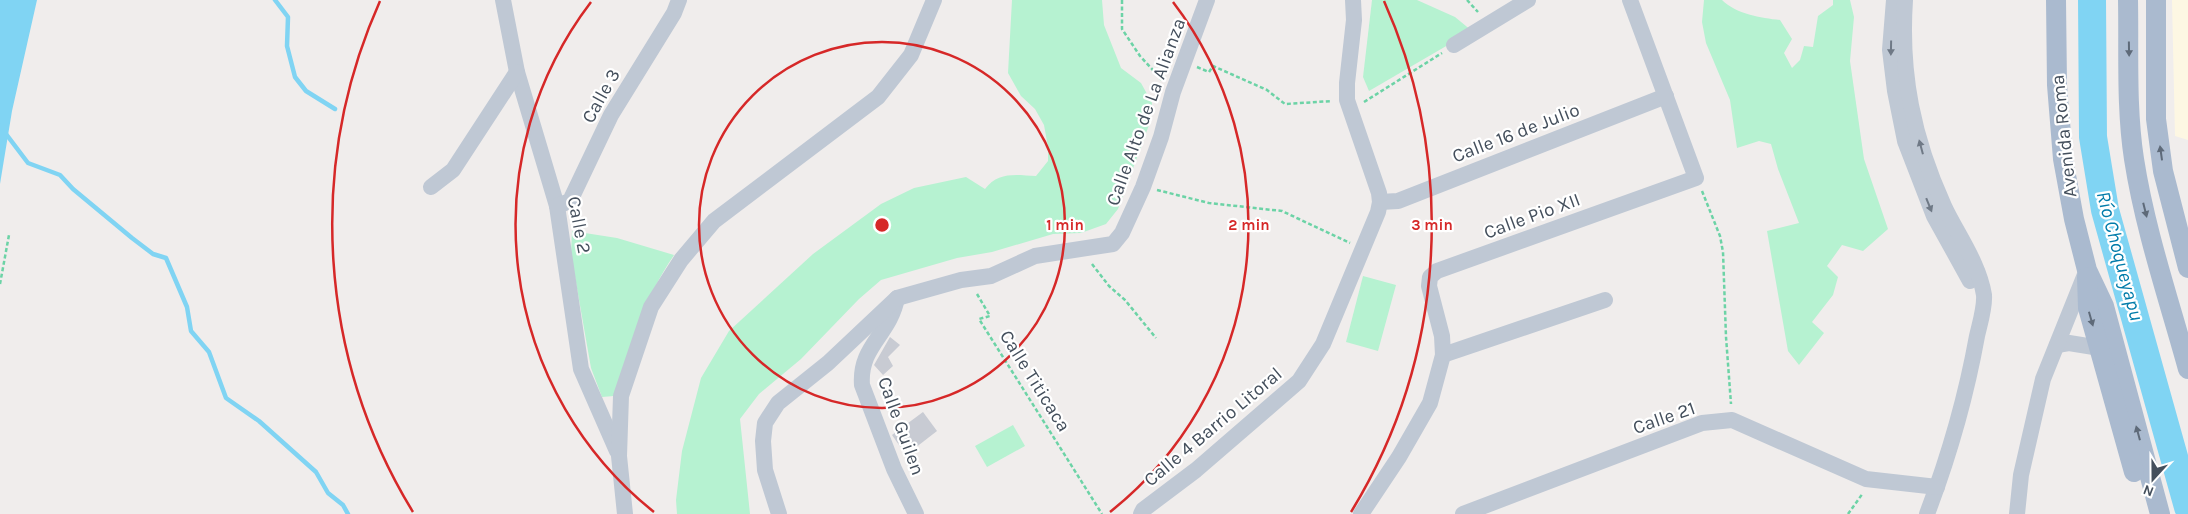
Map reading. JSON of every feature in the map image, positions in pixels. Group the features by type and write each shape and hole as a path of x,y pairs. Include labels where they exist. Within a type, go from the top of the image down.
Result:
{"main road":[{"name":"Avenida Roma","path":"2056,0 2057,84 2063,159 2074,219 2087,270 2104,306 2160,514"},
{"path":"2128,0 2130,120 2134,159 2143,203 2188,369"},
{"path":"2156,0 2156,119 2163,171 2188,268"},
{"name":"Avenida Roma","path":"2087,270 2088,308 2146,514"}],"street":[{"name":"Calle 2","path":"503,0 517,72 557,206 581,369 619,456"},
{"name":"Calle 3","path":"557,206 570,202 611,115 674,13 679,0"},
{"path":"625,514 619,456 621,396 651,307 681,260 714,221 878,97 912,55 934,0"},
{"name":"Calle Alto de La Alianza","path":"779,514 765,470 765,423 778,403 828,363 897,298 961,280 991,276 1035,256 1113,244 1118,239 1143,186 1161,137 1173,92 1207,0"},
{"path":"1353,0 1354,20 1347,83 1350,105 1380,202"},
{"path":"1454,45 1528,0"},
{"path":"1630,0 1696,178"},
{"path":"1894,0 1890,50 1894,91 1905,141 1934,216 1970,282 1980,322"},
{"path":"1905,0 1903,37 1906,76 1914,122 1927,169 1952,224 1980,278 1984,298 1968,386 1927,514"},
{"path":"431,186 453,170 517,72"},
{"name":"Calle 16 de Julio","path":"1380,202 1398,201 1666,96"},
{"name":"Calle Pio XII","path":"1361,514 1399,457 1430,403 1442,355 1442,336 1429,286 1430,277 1438,271 1696,178"},
{"name":"Calle 4 Barrio Litoral","path":"1139,513 1196,470 1299,381 1323,344 1380,202"},
{"path":"2017,514 2021,475 2042,379 2087,270"},
{"name":"Calle Guilen","path":"897,298 891,320 866,354 861,372 862,385 894,469 916,514"},
{"path":"1442,355 1604,300"},
{"path":"2057,345 2069,343 2100,348"},
{"name":"Calle 21","path":"1462,514 1702,423 1732,420 1866,478 1937,487"}],"path":[{"path":"1122,0 1122,29 1140,56 1173,92"},
{"path":"1184,61 1209,72 1213,66 1267,90 1285,104 1350,105 1454,45"},
{"path":"1696,178 1720,236 1723,252 1726,337 1732,420"},
{"path":"1143,186 1209,202 1282,211 1362,249"},
{"path":"0,284 9,235"},
{"path":"1083,250 1095,269 1125,300 1156,338"},
{"name":"Calle Titicaca","path":"961,280 968,297 978,294 990,316 979,319 1102,514"},
{"path":"1848,514 1862,496 1866,478"}],"shaded area":[{"path":"2172,0 2188,0 2188,140 2175,136"}],"green space":[{"path":"1012,0 1102,0 1104,25 1121,68 1141,83 1152,103 1149,125 1118,209 1106,224 1081,233 1053,234 992,252 957,258 881,280 859,299 801,359 759,394 740,419 750,514 677,514 676,500 682,451 701,378 729,331 813,254 881,204 914,188 966,177 985,189 996,179 1008,175 1036,176 1048,161 1048,147 1044,125 1035,109 1021,96 1008,73"},
{"path":"1372,0 1417,0 1455,17 1472,31 1369,91 1363,77"},
{"path":"1704,0 1722,0 1741,12 1780,20 1792,39 1784,53 1792,68 1800,60 1804,46 1813,47 1818,16 1833,5 1833,0 1850,0 1854,17 1850,61 1864,159 1888,229 1863,251 1842,245 1827,266 1838,277 1833,295 1812,322 1824,333 1799,365 1788,351 1767,231 1799,223 1778,169 1771,144 1759,141 1737,148 1730,100 1706,43 1702,22"},
{"path":"572,231 617,238 674,255 646,305 614,396 602,397 591,368 571,254"},
{"path":"1363,276 1396,285 1378,351 1346,342"},
{"path":"1013,425 1025,446 987,467 975,446"}],"water":[{"path":"0,0 37,0 12,111 0,184"}],"building":[{"path":"890,337 900,345 888,357 893,366 883,375 874,365"},
{"path":"923,412 937,431 906,455 892,435"}],"waterway":[{"path":"275,0 288,17 287,46 295,77 306,91 335,109"},
{"name":"Río Choqueyapu","path":"2092,0 2093,137 2105,210 2188,507"},
{"path":"0,126 28,163 60,175 73,189 132,238 153,254 166,258 187,307 191,331 209,352 226,398 259,421 316,472 328,493 343,505 348,514"}]}
